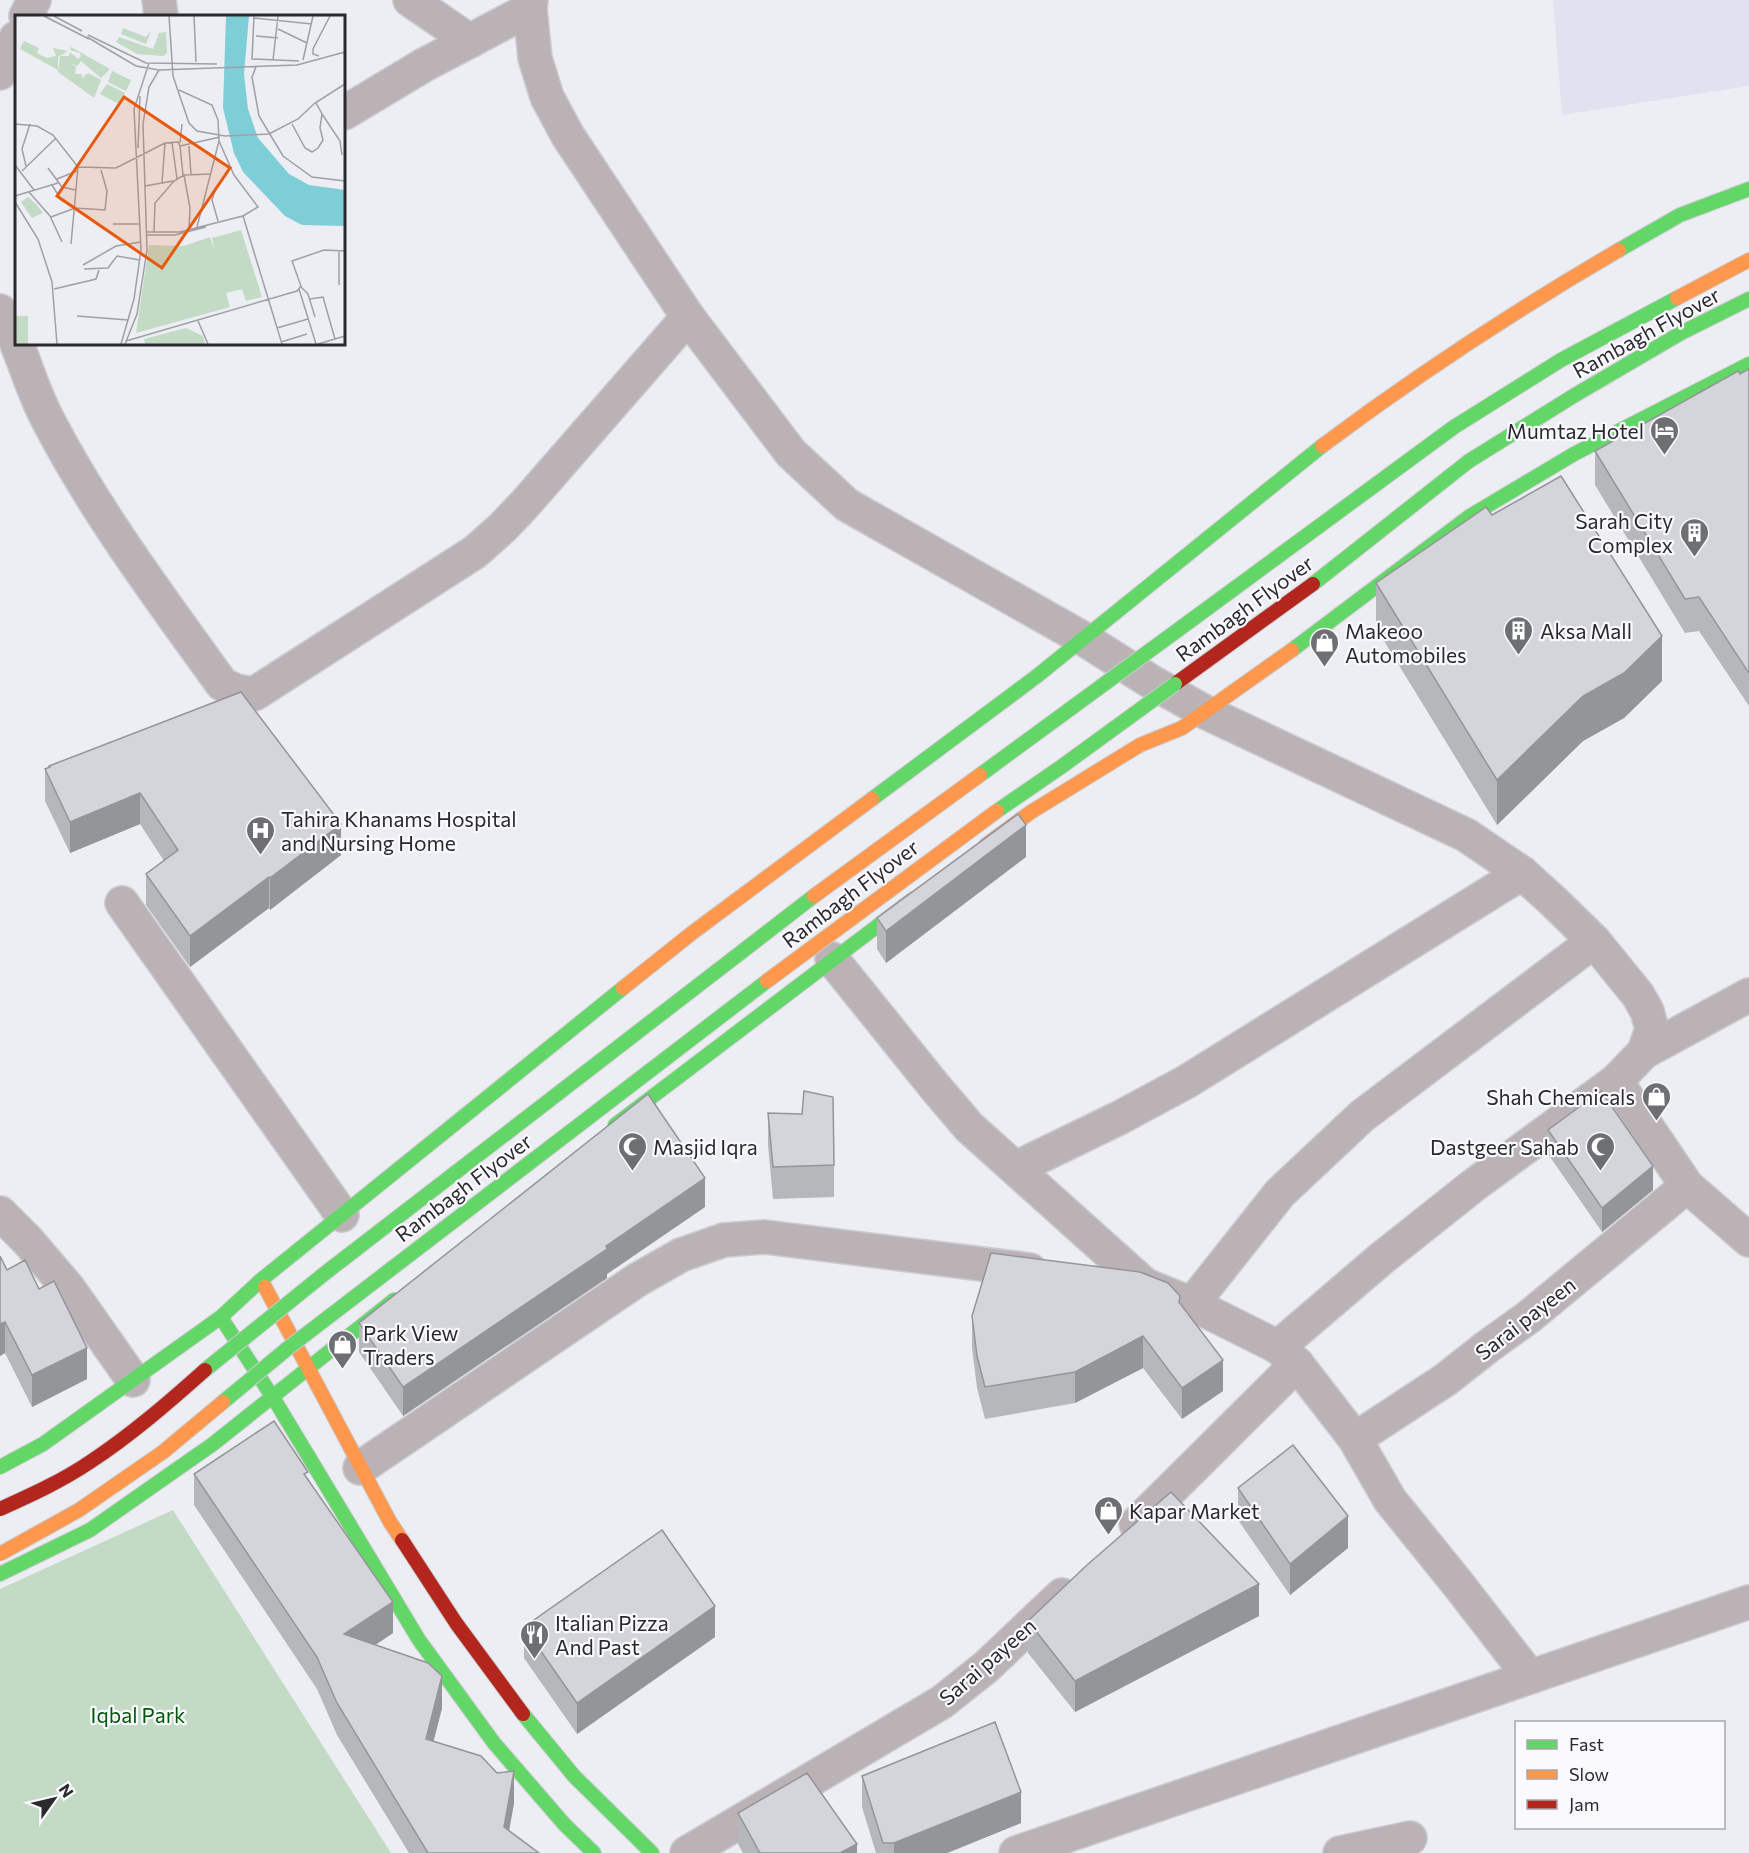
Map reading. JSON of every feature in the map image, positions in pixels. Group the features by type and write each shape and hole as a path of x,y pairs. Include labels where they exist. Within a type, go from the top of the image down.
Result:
{"main road":[{"path":"0,1467 43,1444 221,1317 261,1280 692,933 1084,639 1283,477 1400,389 1535,299 1680,215 1749,189"},
{"name":"Rambagh Flyover","path":"0,1509 47,1487 136,1430 225,1353 790,914 1454,427 1561,360 1749,260"},
{"name":"Rambagh Flyover","path":"0,1554 79,1510 163,1452 288,1348 818,942 967,831 1061,767 1331,571 1469,461 1575,395 1672,339 1749,299"},
{"path":"974,854 1030,812 1140,745 1182,728 1261,673 1470,516 1574,454 1749,364"},
{"path":"608,1131 926,889"},
{"path":"261,1280 360,1468 402,1540 456,1623 511,1700 574,1776 652,1853"},
{"path":"0,1574 90,1530 213,1444 402,1294"},
{"path":"221,1317 272,1396 419,1640 494,1743 565,1825 594,1853"}],"street":[{"path":"26,15 34,0"},
{"path":"159,0 161,15"},
{"path":"410,0 470,41"},
{"path":"345,111 531,4 535,58 547,97 568,136 688,317 791,453 847,506 1084,639 1150,681 1205,712 1466,835 1522,873 1594,941 1638,995 1647,1011 1652,1029 1644,1052"},
{"path":"0,73 15,40"},
{"path":"18,345 46,417 70,462 107,520 222,684 236,691 254,694 475,552 524,505 688,317"},
{"path":"1016,1168 1119,1118 1186,1082 1522,873"},
{"path":"122,903 342,1215"},
{"path":"1192,1304 1280,1193 1362,1116 1594,941"},
{"path":"832,959 935,1088 969,1126 1145,1285"},
{"path":"1116,1543 1288,1355 1382,1258 1616,1081 1644,1052 1749,995"},
{"path":"1616,1081 1687,1186 1749,1240"},
{"name":"Sarai payeen","path":"1355,1439 1445,1380 1486,1347 1530,1317 1687,1186"},
{"path":"0,1213 28,1240 69,1289 133,1380"},
{"path":"360,1468 637,1280 681,1255 724,1240 765,1236 1062,1274"},
{"path":"1098,1279 1145,1285 1192,1304 1288,1355 1355,1439 1390,1500 1530,1677"},
{"name":"Sarai payeen","path":"687,1853 942,1702 986,1667 1083,1575"},
{"path":"1016,1853 1749,1602"},
{"path":"1340,1853 1410,1838"}],"shaded area":[{"path":"1553,0 1749,0 1749,86 1562,115"}],"green space":[{"name":"Iqbal Park","path":"173,1510 391,1853 0,1853 0,1589"}],"building":[{"name":"Sarah City Complex","path":"1749,369 1749,673 1699,597 1685,599 1595,451 1738,371 1740,374"},
{"name":"Aksa Mall","path":"1561,476 1662,636 1624,673 1583,696 1497,780 1376,583 1486,507 1492,515"},
{"path":"241,692 341,824 190,936 146,874 178,850 140,793 70,822 45,769"},
{"path":"1018,814 1026,825 886,931 877,918"},
{"path":"804,1091 833,1097 834,1165 773,1167 768,1113 802,1114"},
{"path":"1601,1091 1653,1166 1602,1208 1548,1130"},
{"path":"648,1094 705,1178 606,1246 607,1249 403,1387 359,1323"},
{"path":"991,1253 1140,1272 1168,1283 1180,1296 1179,1302 1223,1360 1182,1388 1143,1336 1075,1372 985,1387 977,1356 972,1316"},
{"path":"0,1256 7,1270 25,1260 39,1289 54,1281 87,1348 32,1375 5,1322 0,1324"},
{"path":"274,1421 308,1472 304,1474 393,1602 344,1634 428,1663 442,1676 426,1739 481,1756 497,1773 514,1771 504,1827 539,1853 428,1853 337,1703 317,1657 194,1474"},
{"path":"1293,1445 1348,1516 1290,1564 1238,1488"},
{"path":"1171,1492 1259,1584 1075,1681 1028,1621 1087,1565"},
{"path":"662,1530 715,1606 577,1703 524,1627"},
{"path":"995,1722 1021,1792 894,1843 883,1843 862,1776"},
{"path":"807,1773 857,1844 840,1853 760,1853 738,1813"}],"traffic: fast":[{"path":"1619,250 1680,215 1749,189"},
{"path":"1182,627 1454,427 1561,360 1677,298"},
{"path":"1313,584 1469,461 1681,333 1749,299"},
{"path":"1292,650 1470,516 1574,454 1749,364"},
{"path":"872,799 1037,676 1322,446"},
{"path":"980,775 1182,627"},
{"path":"997,811 1175,684"},
{"path":"205,1370 324,1274 814,896"},
{"path":"615,1125 913,899"},
{"path":"223,1402 288,1348 767,981"},
{"path":"0,1467 43,1444 221,1317 261,1280 623,988"},
{"path":"0,1574 90,1530 213,1444 394,1300"},
{"path":"222,1319 277,1404 419,1640 494,1743 565,1825 594,1853"},
{"path":"523,1714 574,1776 652,1853"}],"traffic: slow":[{"path":"1322,446 1394,393 1468,344 1619,250"},
{"path":"1677,298 1749,260"},
{"path":"986,845 1031,812 1140,745 1182,728 1292,650"},
{"path":"814,896 980,775"},
{"path":"623,988 692,933 872,799"},
{"path":"767,981 997,811"},
{"path":"265,1287 390,1522 402,1540"},
{"path":"0,1554 79,1510 163,1452 223,1402"}],"traffic: jam":[{"path":"1175,684 1313,584"},
{"path":"0,1509 57,1482 90,1462 149,1418 205,1370"},
{"path":"402,1540 456,1623 523,1714"}],"place":[{"name":"Mumtaz Hotel","path":"1665,456"},
{"name":"Sarah City Complex","path":"1694,558"},
{"name":"Aksa Mall","path":"1519,656"},
{"name":"Makeoo Automobiles","path":"1324,668"},
{"name":"Tahira Khanams Hospital and Nursing Home","path":"260,856"},
{"name":"Shah Chemicals","path":"1656,1122"},
{"name":"Masjid Iqra","path":"632,1172"},
{"name":"Dastgeer Sahab","path":"1600,1172"},
{"name":"Park View Traders","path":"342,1370"},
{"name":"Kapar Market","path":"1108,1536"},
{"name":"Italian Pizza And Past","path":"534,1660"}]}
